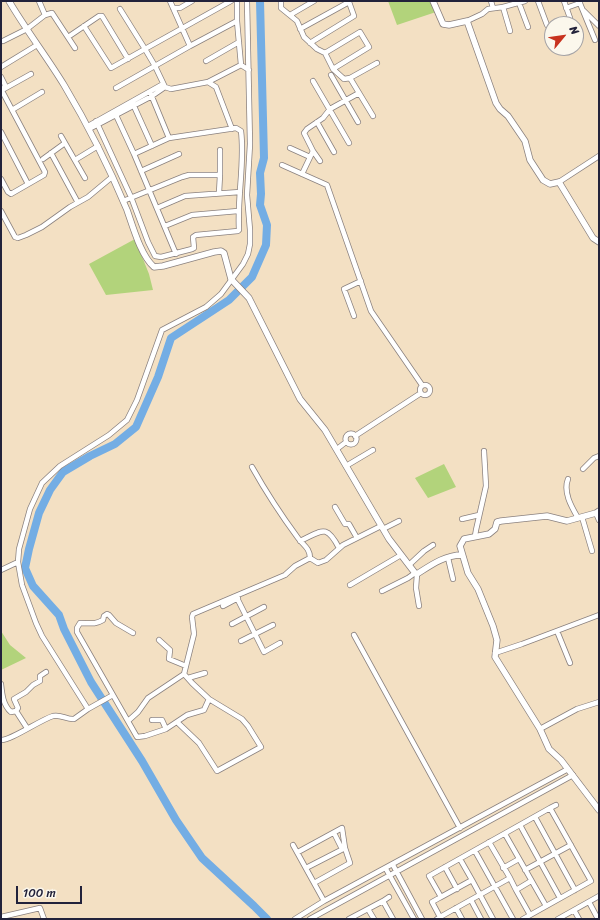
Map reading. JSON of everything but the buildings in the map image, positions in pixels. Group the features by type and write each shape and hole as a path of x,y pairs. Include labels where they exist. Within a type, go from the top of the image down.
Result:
{"street":[{"path":"9,1 63,84 88,127 123,201 148,260 154,267 164,266 220,251 226,255 232,279 249,297 300,399 318,419 382,527 400,555 416,573 416,588 419,606"},
{"path":"39,1 45,15"},
{"path":"170,1 190,46"},
{"path":"173,8 180,8 192,1"},
{"path":"84,26 111,68 231,1"},
{"path":"237,1 237,21 241,65"},
{"path":"88,709 42,636 36,623 22,584 18,562 19,549 25,524 33,502 42,484 60,466 109,435 127,420 137,400 160,332 212,303 221,294 247,258 250,244 247,194 250,144 247,1"},
{"path":"281,1 281,8 297,21 304,37 317,49 325,52 333,70 344,79 350,78 377,63"},
{"path":"290,15 314,1"},
{"path":"433,1 441,21 445,25 449,26 467,21 493,8 525,1"},
{"path":"492,1 493,8"},
{"path":"538,1 544,17"},
{"path":"564,1 569,16"},
{"path":"300,29 349,2 354,16 310,42"},
{"path":"566,8 580,2 595,40"},
{"path":"519,3 528,27"},
{"path":"503,7 510,31"},
{"path":"120,9 155,66 164,85 174,89 208,82 241,65"},
{"path":"583,10 599,26"},
{"path":"3,42 27,29 45,15 53,13 75,48"},
{"path":"68,37 99,16 102,16 128,59"},
{"path":"116,88 237,21"},
{"path":"467,21 498,107 508,116 525,141 530,160 543,180 550,184 559,182 599,156"},
{"path":"325,52 360,32 369,46 333,70"},
{"path":"206,60 239,42"},
{"path":"1,67 37,45"},
{"path":"241,65 248,69"},
{"path":"2,90 31,74"},
{"path":"331,75 358,122"},
{"path":"1,77 5,85 2,90"},
{"path":"350,78 373,116"},
{"path":"313,81 350,143"},
{"path":"208,82 216,87 232,129"},
{"path":"88,127 133,104 164,85"},
{"path":"1,179 10,194 44,175 45,172 2,90"},
{"path":"12,110 42,92"},
{"path":"320,162 304,133 307,128 323,118 330,109 359,93"},
{"path":"151,94 169,138"},
{"path":"133,104 152,146"},
{"path":"115,113 176,254"},
{"path":"97,122 155,256 161,257 193,249 193,237 195,235 238,231 241,132 238,128 169,138 134,154"},
{"path":"317,122 334,152"},
{"path":"1,132 28,184"},
{"path":"61,136 85,178"},
{"path":"43,159 65,143"},
{"path":"75,160 98,146"},
{"path":"290,148 310,158"},
{"path":"218,193 220,150"},
{"path":"302,174 313,151"},
{"path":"51,154 77,201"},
{"path":"141,171 179,154"},
{"path":"282,165 327,186 371,311 422,385 427,385 430,389 429,393 421,393 355,436 350,434 347,435 345,439 346,442 336,449"},
{"path":"123,201 182,177 220,175"},
{"path":"1,211 16,237 20,237 42,227 70,207 88,197 112,177"},
{"path":"559,182 594,238 599,242"},
{"path":"157,208 185,196 240,192"},
{"path":"165,226 192,215 238,211"},
{"path":"354,316 344,289 361,281"},
{"path":"421,393 420,390 422,385"},
{"path":"346,466 373,450"},
{"path":"475,536 486,486 484,451"},
{"path":"583,469 594,458 599,456"},
{"path":"252,467 272,502 300,541 309,550 310,558 316,562 326,560 339,548 357,538 399,520"},
{"path":"568,479 566,491 580,517 592,551"},
{"path":"335,507 345,524 349,524 357,538"},
{"path":"599,520 597,512 565,521 547,516 505,520 498,522 489,534 464,539 460,546 468,573 478,589 493,626 497,640 495,657 540,729 549,749 561,760 599,810"},
{"path":"462,519 479,515"},
{"path":"300,541 325,531 332,536 339,548"},
{"path":"409,565 424,550 433,545"},
{"path":"350,585 400,555"},
{"path":"382,591 435,562 455,555 462,555"},
{"path":"223,606 236,597 285,575 295,566 310,558"},
{"path":"448,558 452,579"},
{"path":"1,570 18,562"},
{"path":"177,722 199,743 216,771 261,747 242,719 209,699 186,676 186,666 194,634 193,615 256,589"},
{"path":"236,597 264,652 280,643"},
{"path":"232,624 264,607"},
{"path":"133,633 116,624 108,614 105,615 103,620 95,625 80,623 77,628 79,636 111,697 137,737 166,729 187,715 204,710 209,699"},
{"path":"495,653 599,615"},
{"path":"241,641 273,625"},
{"path":"557,631 570,663"},
{"path":"354,635 462,827 468,833"},
{"path":"159,640 170,649 169,659 186,666"},
{"path":"27,728 16,711 18,708 14,699 40,681 40,676 46,672"},
{"path":"128,721 138,712 148,698 186,676 205,673"},
{"path":"1,684 2,696 7,708 11,712 16,711"},
{"path":"1,740 10,738 45,719 57,716 74,720 88,709 111,697"},
{"path":"540,729 577,709 599,702"},
{"path":"152,720 162,720 166,729"},
{"path":"295,919 324,901 386,869 568,769"},
{"path":"310,919 573,775"},
{"path":"441,897 430,876 556,805"},
{"path":"523,919 591,881 550,808"},
{"path":"535,817 576,890"},
{"path":"520,825 560,898"},
{"path":"298,852 342,828 343,848"},
{"path":"314,883 350,863 334,833"},
{"path":"505,834 546,906"},
{"path":"489,842 530,915"},
{"path":"293,845 324,901"},
{"path":"525,870 570,845"},
{"path":"306,868 343,848"},
{"path":"475,851 513,919"},
{"path":"460,859 493,919"},
{"path":"504,868 519,859"},
{"path":"393,865 422,919"},
{"path":"445,867 457,888"},
{"path":"386,869 414,919"},
{"path":"472,880 432,902 440,918 510,878"},
{"path":"516,890 532,881"},
{"path":"558,919 599,896"},
{"path":"352,918 389,897"},
{"path":"471,900 481,919"},
{"path":"383,901 393,919"},
{"path":"589,902 598,919"},
{"path":"1,917 40,908 44,919"},
{"path":"456,908 462,919"},
{"path":"368,909 374,919"},
{"path":"574,910 579,919"}],"green space":[{"path":"388,1 435,1 439,11 397,25"},
{"path":"135,239 149,274 153,290 106,295 89,264"},
{"path":"444,464 456,487 428,498 415,478"},
{"path":"1,631 10,645 26,658 1,670"}],"waterway":[{"path":"260,1 264,158 260,173 260,205 267,225 266,245 252,277 229,300 171,338 158,377 136,427 115,444 90,456 63,472 50,490 39,513 25,568 33,586 59,615 64,629 91,682 142,761 176,820 202,858 267,919"}]}
